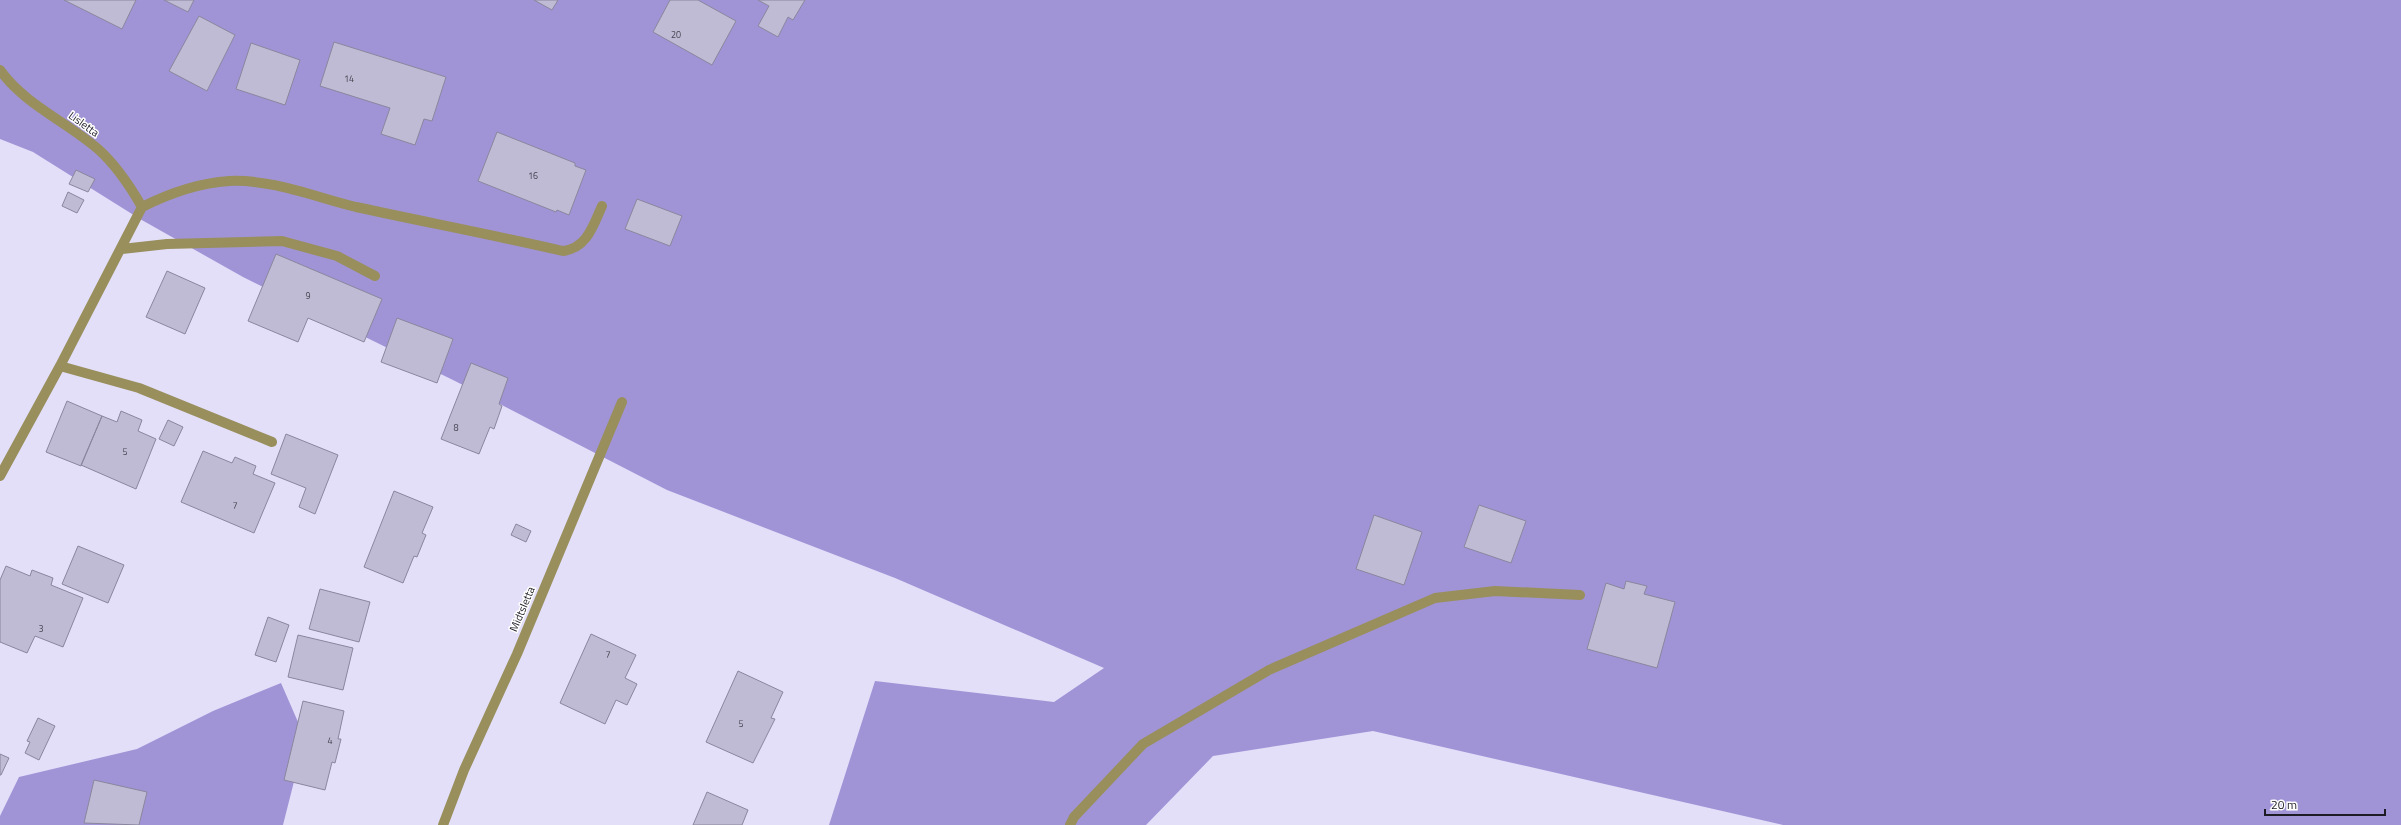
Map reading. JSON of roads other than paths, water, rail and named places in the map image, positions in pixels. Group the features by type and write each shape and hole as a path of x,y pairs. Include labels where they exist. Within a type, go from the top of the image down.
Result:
{"lane":[{"name":"Lisletta","path":"0,70 19,91 97,148 110,160 142,207"},
{"path":"0,476 122,249 142,207 168,194 193,187 229,181 266,184 356,206 450,225 563,251 575,249 589,235 602,206"},
{"path":"122,249 166,244 282,241 337,256 375,276"},
{"path":"60,366 139,388 272,442"},
{"name":"Midtsletta","path":"443,825 464,770 517,654 622,402"},
{"path":"1070,825 1074,817 1143,744 1268,670 1434,598 1495,591 1580,595"}]}
